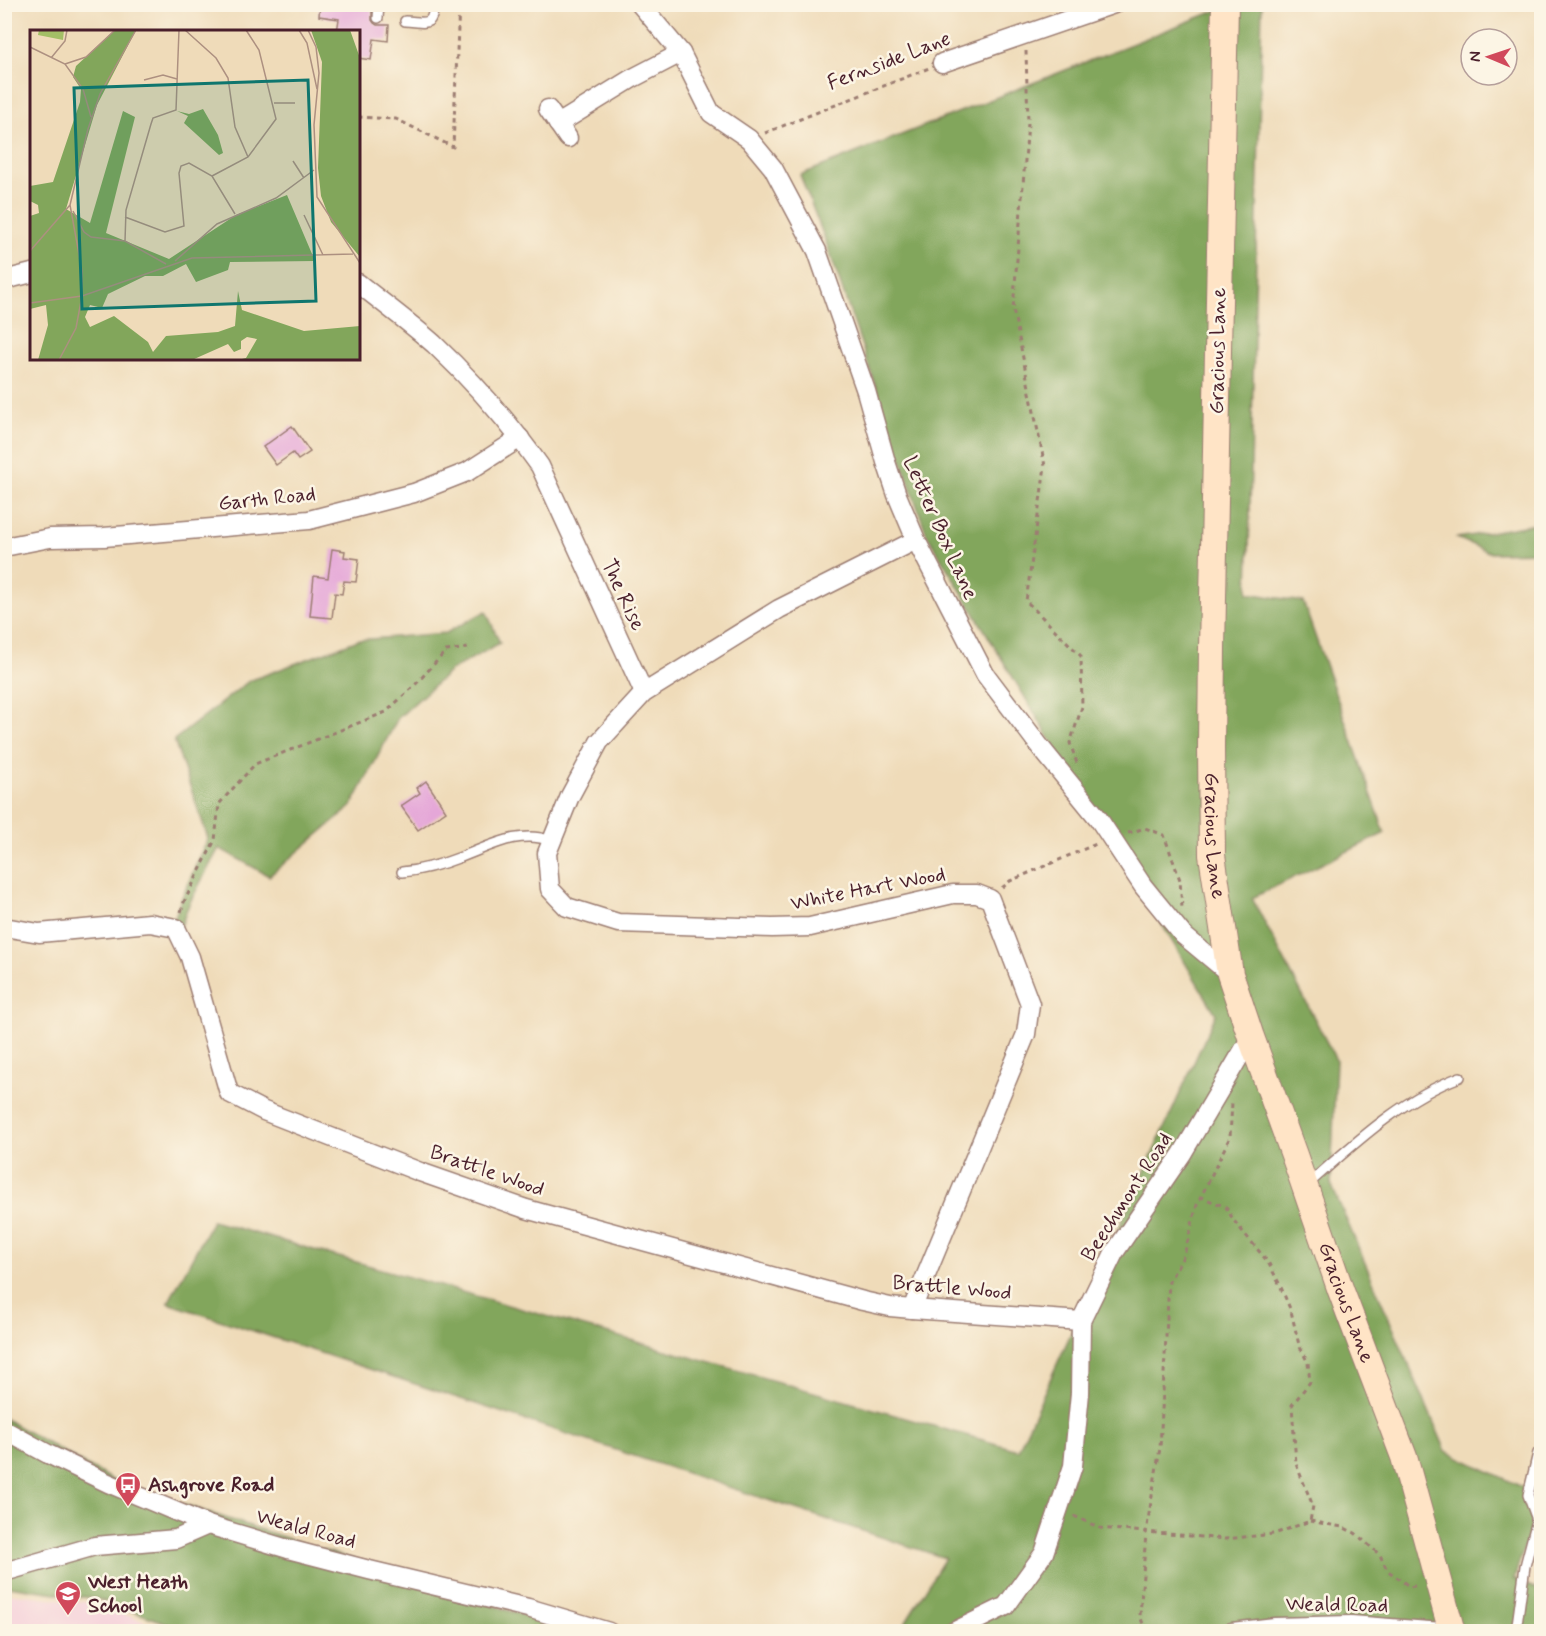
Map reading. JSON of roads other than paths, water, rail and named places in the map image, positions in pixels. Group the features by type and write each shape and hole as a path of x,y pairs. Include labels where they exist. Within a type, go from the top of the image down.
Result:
{"street":[{"name":"Letter Box Lane","path":"640,4 681,53 711,112 749,139 773,168 817,251 866,391 897,495 916,540 985,674 1098,818 1143,886 1183,935 1230,974"},
{"name":"Fernside Lane","path":"942,63 1114,4"},
{"name":"Gracious Lane","path":"1225,4 1211,747 1212,855 1230,974 1341,1291 1404,1457 1452,1632"},
{"path":"548,109 563,131 631,79 681,53"},
{"path":"4,280 30,274"},
{"name":"The Rise","path":"360,285 434,345 489,401 540,466 644,693"},
{"name":"Garth Road","path":"4,546 50,537 104,537 309,520 414,493 467,472 520,438"},
{"path":"644,693 779,609 916,540"},
{"name":"White Hart Wood","path":"644,693 599,742 570,796 547,852 550,889 567,907 618,922 772,928 810,927 953,894 976,894 990,899 1030,1004 1026,1034 912,1309"},
{"name":"Brattle Wood","path":"4,927 39,933 150,923 176,928 190,957 229,1093 264,1111 420,1172 526,1209 863,1301 890,1307 1081,1321"},
{"name":"Beechmont Road","path":"953,1632 1006,1606 1044,1552 1073,1466 1080,1393 1081,1321 1114,1253 1182,1154 1251,1036"},
{"name":"Weald Road","path":"4,1430 108,1483 208,1525 288,1549 528,1608 609,1632"},
{"path":"4,1572 94,1546 176,1539 208,1525"},
{"name":"Weald Road","path":"1232,1632 1275,1627 1351,1625 1442,1632"}],"lane":[{"path":"378,18 379,4"},
{"path":"405,21 431,21 434,4"},
{"path":"402,872 419,870 460,858 497,842 514,838 543,838 552,841"},
{"path":"1305,1187 1354,1144 1410,1101 1436,1085 1460,1077"},
{"path":"1516,1632 1523,1574 1536,1524 1536,1517 1528,1495 1538,1453"}],"place":[{"name":"Ashgrove Road","path":"128,1508"},
{"name":"West Heath School","path":"68,1617"}]}
